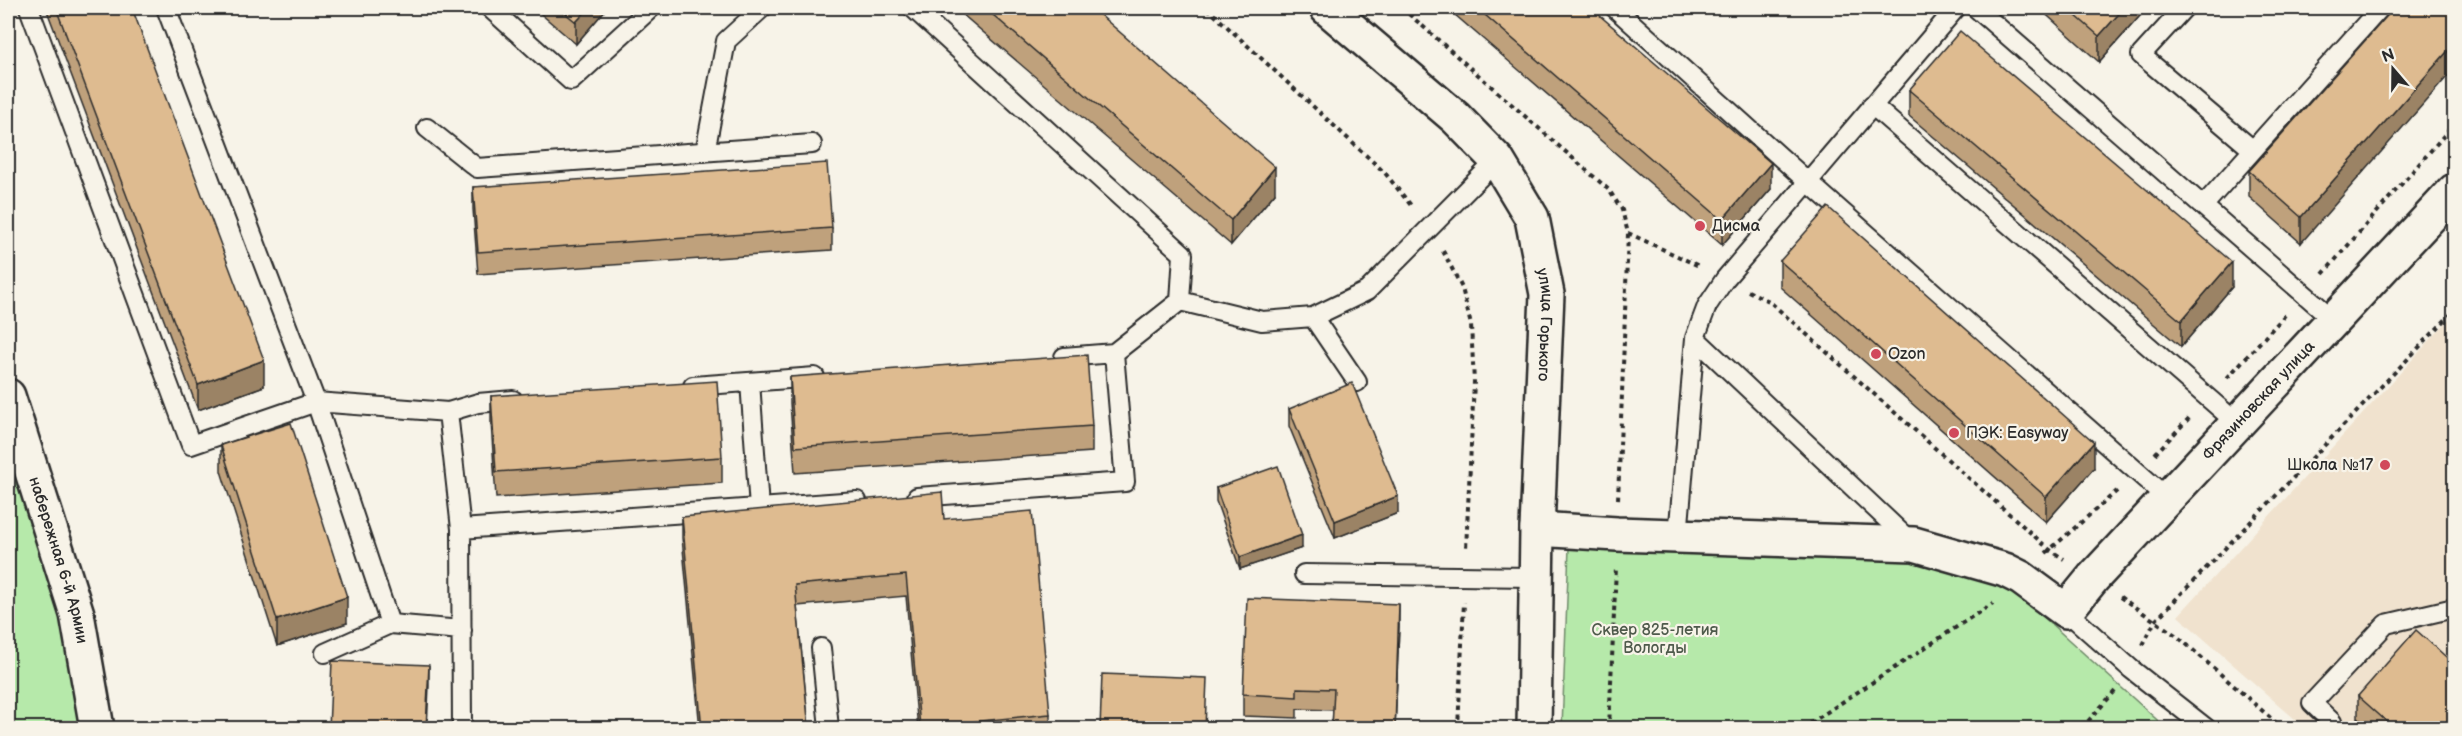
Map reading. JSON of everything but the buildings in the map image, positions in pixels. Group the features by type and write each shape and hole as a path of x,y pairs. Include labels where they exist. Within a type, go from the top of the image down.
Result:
{"street":[{"name":"улица Горького","path":"1327,8 1456,118 1497,160 1532,218 1547,294 1537,529 1534,729"},
{"name":"Фрязиновская улица","path":"2066,611 2093,578 2454,191"},
{"name":"набережная 6-й Армии","path":"8,396 77,614 98,729"},
{"path":"1537,529 1617,534 1914,544 1985,564 2021,578 2066,611"}],"lane":[{"path":"29,8 191,446 316,402 448,412 478,403 525,399"},
{"path":"166,8 316,402 390,624"},
{"path":"490,8 572,81 651,8"},
{"path":"705,152 726,41 762,8"},
{"path":"913,8 1183,254 1180,301 1114,353 1044,359"},
{"path":"1615,8 1808,182 2167,498"},
{"path":"1678,536 1695,338 1707,306 1725,279 1956,8"},
{"path":"1976,8 2334,320"},
{"path":"2184,8 2141,55 2253,150"},
{"path":"2203,206 2380,8"},
{"path":"1872,105 2238,424"},
{"path":"428,128 477,168 812,144"},
{"path":"1180,301 1262,321 1313,317 1367,291 1497,160"},
{"path":"1313,317 1357,382"},
{"path":"1695,338 1914,544"},
{"path":"901,498 1125,482 1114,353"},
{"path":"679,387 832,375"},
{"path":"750,382 759,508"},
{"path":"448,412 461,529 462,729"},
{"path":"461,529 877,500"},
{"path":"1304,574 1536,577"},
{"path":"2326,729 2332,722 2312,703 2385,624 2454,608"},
{"path":"2066,611 2131,669 2206,729"},
{"path":"325,653 390,624 462,630"},
{"path":"820,648 829,729"}],"path":[{"path":"1208,8 1385,172 1429,228 1462,288 1471,325 1474,382 1458,729"},
{"path":"1803,729 2002,598 2050,550 2138,473 2305,295 2454,124"},
{"path":"1628,233 1769,301 2050,550 2177,636 2282,729"},
{"path":"2131,669 2155,621 2454,311"},
{"path":"1609,729 1617,534"},
{"path":"2082,729 2106,704"}],"shaded area":[{"name":"Школа №17","path":"2454,314 2454,728 2305,728 2178,616"}],"green space":[{"path":"8,440 65,618 81,728 8,728"},
{"name":"Сквер 825-летия Вологды","path":"1569,548 1921,560 2007,584 2166,728 1562,728"}],"place":[{"name":"Дисма","path":"1700,226"},
{"name":"Ozon","path":"1876,354"},
{"name":"ПЭК: Easyway","path":"1954,433"},
{"name":"Школа №17","path":"2385,465"}]}
